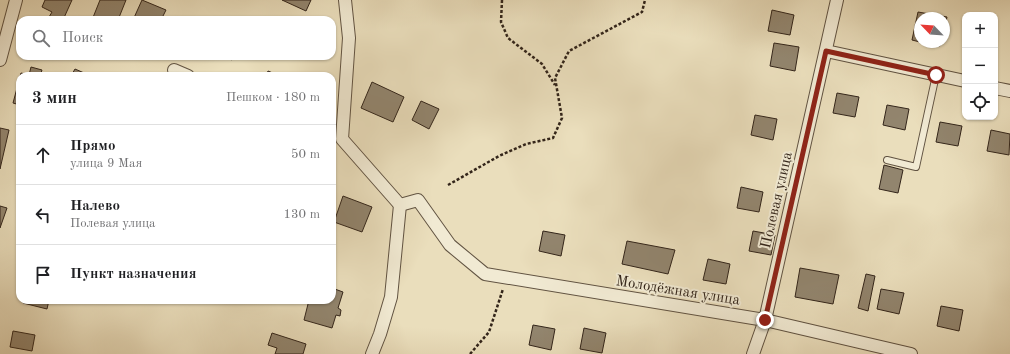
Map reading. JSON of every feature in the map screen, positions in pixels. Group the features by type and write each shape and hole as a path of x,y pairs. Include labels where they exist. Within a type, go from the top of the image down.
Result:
{"street":[{"path":"0,60 16,0"},
{"path":"345,0 349,38 337,137 400,205 391,297 380,334 372,354"},
{"name":"Полевая улица","path":"752,354 765,320 837,0"},
{"path":"826,51 962,81"},
{"path":"174,70 179,72"},
{"path":"998,89 1010,91"},
{"name":"Молодёжная улица","path":"400,205 418,200 450,245 485,274 765,320 911,354"}],"lane":[{"path":"887,160 916,166 936,75"}],"path":[{"path":"502,0 501,22 508,38 542,64 557,87"},
{"path":"448,185 499,156 526,144 553,138 562,118 555,78 569,51 642,12 645,0"},
{"path":"470,354 489,332 507,278"}],"building":[{"path":"45,0 72,0 65,16 50,16 52,12 42,7"},
{"path":"100,0 126,0 120,16 94,16"},
{"path":"142,0 166,10 163,16 135,16"},
{"path":"282,0 311,0 306,11"},
{"path":"772,10 794,15 790,35 768,31"},
{"path":"774,43 799,47 795,71 770,66"},
{"path":"31,67 42,70 41,72 30,72"},
{"path":"75,69 82,72 73,72"},
{"path":"372,82 404,97 393,122 361,108"},
{"path":"16,92 16,104 13,103"},
{"path":"837,93 859,97 855,117 833,113"},
{"path":"421,101 439,109 429,129 412,120"},
{"path":"887,105 909,109 905,130 883,125"},
{"path":"755,115 777,119 773,140 751,135"},
{"path":"940,122 962,126 958,146 936,142"},
{"path":"0,128 9,130 0,169"},
{"path":"991,130 1010,134 1009,155 987,151"},
{"path":"884,165 903,170 898,193 879,189"},
{"path":"741,187 763,192 759,212 737,208"},
{"path":"343,196 372,207 362,232 336,223 336,216"},
{"path":"0,206 7,208 0,228"},
{"path":"543,231 565,235 561,256 539,251"},
{"path":"753,231 775,235 771,255 749,251"},
{"path":"627,241 675,250 668,274 622,264"},
{"path":"708,259 730,264 726,284 703,280"},
{"path":"800,268 839,275 833,304 795,297"},
{"path":"866,274 875,276 868,311 858,308"},
{"path":"336,289 343,292 338,308 341,310 340,316 336,315 332,328 304,320 308,304 336,304"},
{"path":"881,289 904,293 899,314 877,309"},
{"path":"27,304 48,304 47,309"},
{"path":"941,306 963,310 959,331 937,326"},
{"path":"533,325 555,329 551,350 529,345"},
{"path":"584,328 606,333 602,353 580,349"},
{"path":"13,331 35,335 32,351 10,347"},
{"path":"272,333 306,344 303,354 275,354 277,348 268,345"}],"route":[{"path":"765,320 826,51 936,75"}]}
